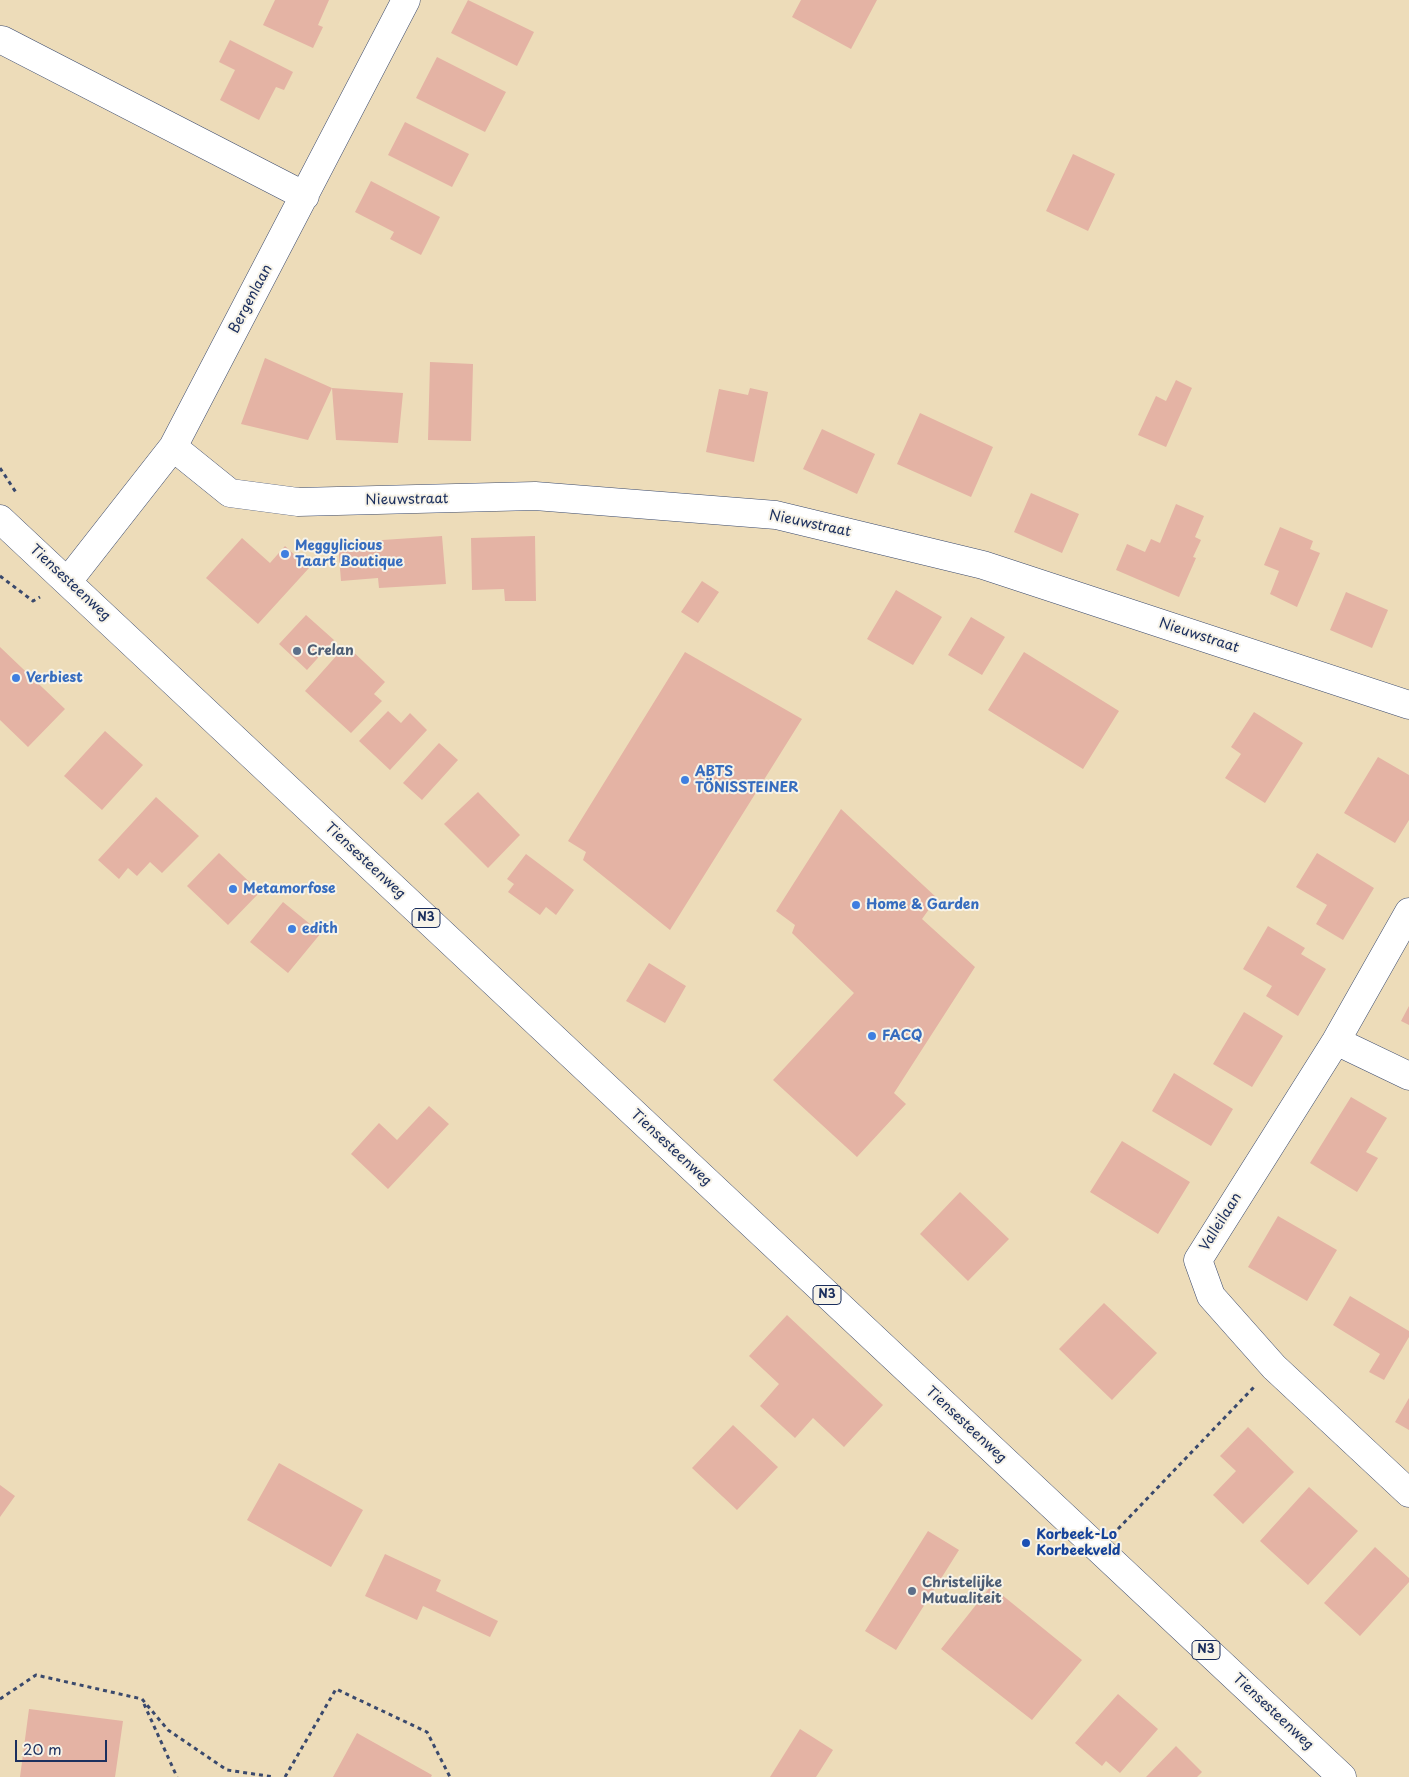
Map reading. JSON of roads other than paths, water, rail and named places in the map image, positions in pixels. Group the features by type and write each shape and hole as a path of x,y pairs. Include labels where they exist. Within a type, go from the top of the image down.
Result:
{"street":[{"name":"Bergenlaan","path":"68,581 173,447 406,0"},
{"path":"2,40 305,196"},
{"name":"Nieuwstraat","path":"173,447 230,494 298,502 535,496 776,515 984,565 1409,705"},
{"name":"Tiensesteenweg","path":"0,519 1342,1777"},
{"name":"Valleilaan","path":"1409,912 1336,1041 1198,1260 1211,1296 1274,1368 1409,1493"},
{"path":"1336,1041 1409,1076"}],"place":[{"name":"Meggylicious Taart Boutique","path":"285,554"},
{"name":"Crelan","path":"297,651"},
{"name":"Verbiest","path":"16,678"},
{"name":"ABTS TÖNISSTEINER","path":"685,780"},
{"name":"Metamorfose","path":"233,889"},
{"name":"Home & Garden","path":"856,905"},
{"name":"edith","path":"292,929"},
{"name":"FACQ","path":"872,1036"},
{"name":"Korbeek-Lo Korbeekveld","path":"1026,1543"},
{"name":"Christelijke Mutualiteit","path":"912,1591"}]}
